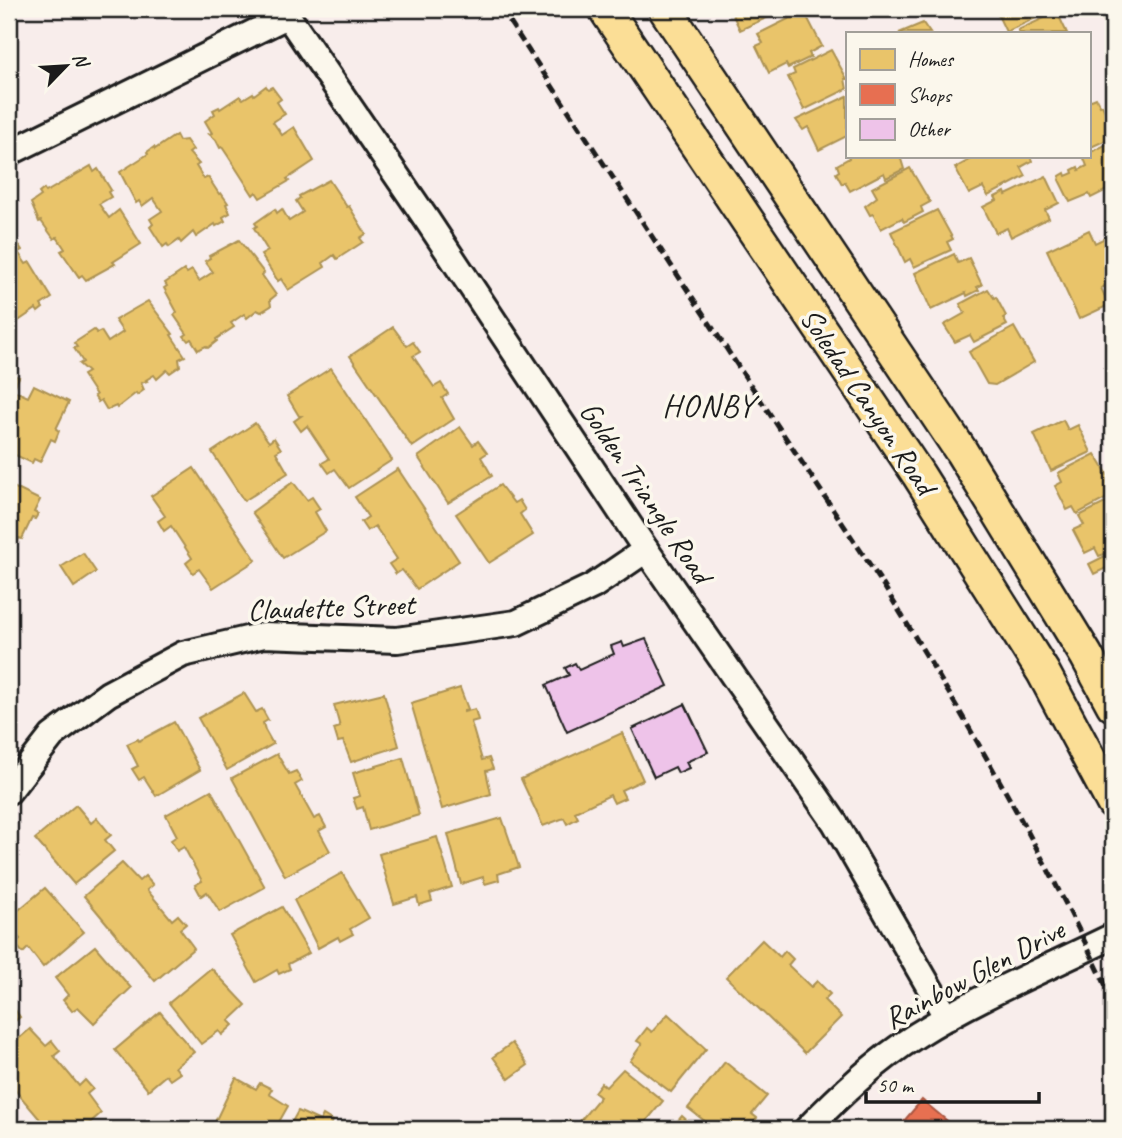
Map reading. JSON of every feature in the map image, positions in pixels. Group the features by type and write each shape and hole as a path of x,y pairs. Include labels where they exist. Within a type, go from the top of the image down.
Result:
{"main road":[{"name":"Soledad Canyon Road","path":"605,9 918,474 1043,672 1113,803"},
{"name":"Soledad Canyon Road","path":"665,9 961,452 1086,655 1113,705"}],"street":[{"path":"9,153 285,12"},
{"name":"Golden Triangle Road","path":"285,12 646,550 835,823 947,1018"},
{"name":"Claudette Street","path":"9,791 52,736 108,694 183,654 264,635 397,640 516,624 593,586 646,550"},
{"name":"Rainbow Glen Drive","path":"807,1129 867,1072 916,1036 1113,936"}],"building: Homes":[{"path":"730,9 786,9 740,30"},
{"path":"995,9 1044,9 1046,13 1006,32"},
{"path":"1099,9 1113,9 1113,21 1106,25"},
{"path":"804,11 822,46 809,53 811,57 788,68 786,64 769,73 756,46 763,43 758,34"},
{"path":"1057,12 1067,32 1019,32"},
{"path":"923,23 929,32 901,32"},
{"path":"831,50 846,77 846,89 804,110 788,77 795,74 793,69"},
{"path":"266,86 268,89 272,87 281,99 277,102 285,114 273,122 282,135 294,127 314,161 287,179 289,181 260,198 256,192 253,195 222,147 220,148 209,134 212,133 205,121 215,114 213,110 219,107 220,109 240,96 243,99 253,93 254,95"},
{"path":"846,96 846,136 819,150 808,127 803,130 796,120"},
{"path":"1096,98 1100,106 1102,105 1113,128 1110,130 1113,137 1090,148 1090,101"},
{"path":"176,135 179,141 186,140 193,150 189,153 199,164 196,166 204,179 208,177 219,194 221,193 228,203 226,204 230,213 223,217 225,221 216,226 215,224 196,237 193,232 181,243 179,240 169,247 167,244 163,247 150,227 153,224 150,219 162,211 153,198 142,206 139,201 136,203 120,172 154,147 155,149"},
{"path":"1113,141 1113,187 1091,198 1089,194 1070,202 1059,180 1060,176 1073,173 1072,170 1078,167 1079,170 1087,166 1084,158 1090,158 1090,152"},
{"path":"849,158 901,158 904,169 886,178 884,173 850,191 836,173 839,171 837,165"},
{"path":"973,158 1031,158 1032,161 1021,167 1026,176 988,196 983,187 969,194 955,168"},
{"path":"91,166 94,172 98,169 111,190 108,192 111,197 99,204 109,218 119,210 141,244 113,262 115,264 86,280 82,275 79,277 61,251 65,249 57,237 54,239 41,221 39,222 31,203 41,196 39,193 44,189 46,192"},
{"path":"910,168 930,202 921,207 923,212 904,222 902,218 881,229 865,206 877,197 872,188"},
{"path":"1046,176 1059,203 1045,210 1049,218 1011,237 1007,228 996,233 983,207 997,200 995,197 1005,192 1006,195"},
{"path":"329,180 366,234 360,238 363,242 337,259 334,255 323,263 325,267 288,290 281,279 278,281 261,255 268,251 254,228 257,226 255,223 275,209 277,213 282,209 289,221 303,212 296,201 299,196"},
{"path":"937,210 953,239 947,242 951,250 914,267 910,259 905,262 891,232"},
{"path":"9,230 22,250 18,252 26,264 30,262 52,298 41,305 43,308 38,312 36,309 17,322 14,319 9,322"},
{"path":"1089,230 1095,243 1113,234 1113,283 1101,288 1109,305 1079,319 1047,250"},
{"path":"239,240 264,273 262,275 276,295 270,300 271,306 261,312 257,310 247,318 244,314 231,323 234,327 216,339 217,341 208,348 206,346 198,350 191,339 188,341 184,336 187,334 174,315 177,312 164,288 167,286 165,283 184,270 187,273 192,270 199,281 213,272 205,261 209,256"},
{"path":"954,254 958,263 969,258 982,285 977,287 979,290 967,296 966,293 931,310 915,273"},
{"path":"988,289 994,298 996,297 1006,316 1003,318 1007,325 974,342 970,335 955,342 944,325 965,313 960,304"},
{"path":"148,301 173,334 171,335 185,356 179,359 180,366 170,373 167,370 157,379 154,375 141,383 144,390 117,408 116,406 107,410 101,400 98,402 83,375 88,372 79,364 83,362 74,348 77,347 74,343 94,330 97,333 101,331 108,342 123,332 115,320"},
{"path":"393,327 407,346 413,342 420,352 413,356 434,387 441,383 448,394 442,398 454,419 412,447 350,356"},
{"path":"1014,327 1034,362 995,385 987,384 969,352"},
{"path":"9,368 15,371 13,375 19,377 13,390 28,397 34,385 69,402 56,429 59,431 55,441 51,439 40,462 34,459 32,463 9,452"},
{"path":"331,368 392,460 349,488 335,469 329,473 322,463 329,459 307,426 301,431 294,421 301,416 287,396"},
{"path":"1063,420 1068,430 1078,425 1091,452 1051,471 1034,434"},
{"path":"255,423 269,442 274,438 281,449 276,452 288,473 244,501 212,452"},
{"path":"460,427 473,445 478,441 487,453 481,457 492,476 448,503 418,457"},
{"path":"1095,454 1113,483 1113,495 1077,514 1073,507 1067,510 1055,486 1062,482 1058,473"},
{"path":"194,468 256,560 213,588 199,569 193,573 186,563 192,558 171,526 164,531 158,521 165,516 151,496"},
{"path":"398,469 459,561 417,589 402,570 396,574 389,564 397,559 375,526 367,531 361,522 368,517 355,497"},
{"path":"293,482 307,500 312,497 320,509 315,512 326,531 283,558 252,512"},
{"path":"9,485 40,500 34,512 38,514 35,519 32,518 22,539 19,538 9,553"},
{"path":"500,485 514,503 519,500 525,510 520,514 533,535 489,563 456,514"},
{"path":"1113,499 1113,551 1099,556 1095,548 1085,553 1073,530 1084,525 1079,516"},
{"path":"1113,552 1113,584 1106,568 1094,574 1089,564"},
{"path":"83,553 96,572 74,587 61,567"},
{"path":"460,688 468,709 464,712 475,709 478,720 471,722 482,760 489,758 493,769 486,771 491,794 442,809 411,703"},
{"path":"244,693 256,712 262,709 268,720 263,723 265,730 273,744 227,770 198,718"},
{"path":"384,693 399,746 351,762 343,741 338,742 334,729 340,727 334,705"},
{"path":"174,722 200,770 156,796 144,777 139,780 132,769 138,766 127,744 138,739 139,741"},
{"path":"622,733 643,780 621,790 625,798 614,803 610,795 575,812 578,818 567,824 564,818 543,826 521,779"},
{"path":"277,754 289,774 296,771 302,781 295,785 314,819 320,816 326,827 319,831 330,851 285,876 232,778"},
{"path":"403,758 419,815 369,830 363,807 357,809 353,798 360,796 353,773"},
{"path":"211,790 265,887 220,912 207,892 201,896 195,885 202,881 184,847 177,851 171,840 177,836 166,815"},
{"path":"76,805 91,823 97,818 111,835 105,840 114,851 74,884 35,839"},
{"path":"502,818 519,867 498,874 499,880 485,884 483,877 461,884 448,834"},
{"path":"437,837 452,887 430,894 432,901 419,905 417,897 394,904 379,854"},
{"path":"122,863 139,881 145,876 153,885 147,890 172,920 178,915 186,924 180,929 194,948 155,981 84,896"},
{"path":"342,873 369,918 350,929 353,934 340,941 338,937 318,948 294,900"},
{"path":"45,888 84,932 43,967 28,948 23,953 15,944 20,939 9,926 9,918"},
{"path":"282,907 309,953 288,964 290,969 279,974 277,970 256,982 230,935"},
{"path":"762,940 780,957 785,951 793,959 788,965 811,987 817,981 830,994 824,1000 841,1017 805,1053 726,977"},
{"path":"95,946 131,988 94,1023 78,1007 72,1011 63,1000 68,995 55,978"},
{"path":"211,968 246,1005 229,1021 233,1025 222,1035 219,1031 201,1044 169,1003"},
{"path":"9,1001 20,1017 9,1026"},
{"path":"160,1012 194,1052 175,1067 180,1073 170,1080 166,1075 148,1090 115,1050"},
{"path":"668,1014 706,1049 671,1092 630,1061 642,1044 637,1041 647,1028 652,1032"},
{"path":"30,1029 46,1046 52,1041 60,1051 54,1056 79,1086 85,1080 93,1089 87,1094 101,1113 83,1129 48,1129 9,1083 9,1047"},
{"path":"512,1043 528,1065 509,1079 493,1057"},
{"path":"725,1062 767,1096 752,1114 757,1118 749,1128 743,1123 738,1129 715,1129 688,1108"},
{"path":"623,1069 663,1101 640,1129 564,1129 570,1121 576,1126 600,1097 594,1092 601,1083 606,1087"},
{"path":"236,1078 256,1089 260,1083 272,1089 269,1094 288,1106 275,1129 224,1129 214,1124"},
{"path":"298,1111 320,1121 323,1115 333,1121 329,1127 335,1129 288,1129"},
{"path":"682,1116 697,1129 671,1129"}],"building: Shops":[{"path":"922,1100 957,1129 897,1129"}],"building: Other":[{"path":"646,639 668,686 567,732 546,685 569,675 565,668 575,663 579,670 614,654 611,646 622,642 624,647"},
{"path":"685,704 708,752 686,762 689,768 678,773 675,767 654,777 632,729"}],"railway":[{"path":"501,9 882,583 1004,789 1113,1001"}],"district":[{"name":"HONBY","path":"709,405"}]}
